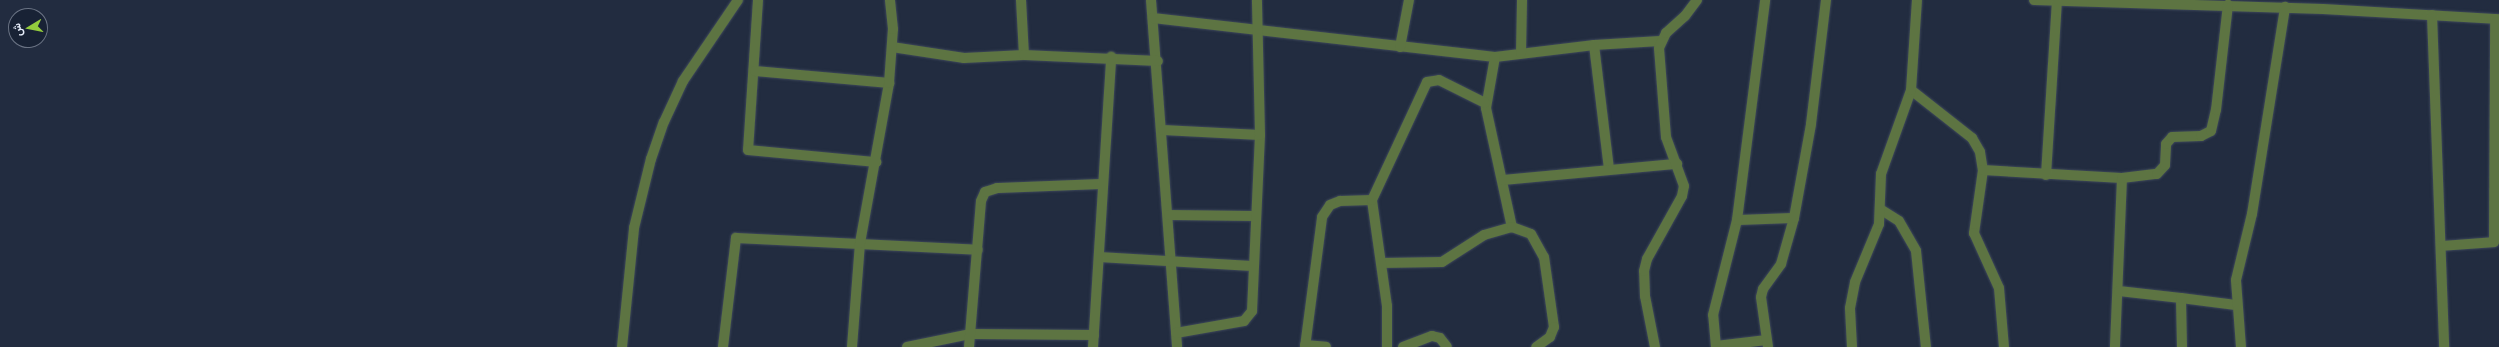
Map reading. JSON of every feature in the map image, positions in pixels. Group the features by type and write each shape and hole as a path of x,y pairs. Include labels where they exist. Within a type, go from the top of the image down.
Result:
{"street":[{"path":"622,347 633,235 651,159 664,122 683,81 738,0"},
{"path":"758,0 755,71 748,150 876,162"},
{"path":"852,347 860,243 876,162 889,83 892,47 890,0"},
{"path":"1021,0 1024,55"},
{"path":"1151,0 1158,60 1177,347"},
{"path":"1176,333 1244,321 1249,317 1252,311 1254,216 1260,135 1257,0"},
{"path":"1400,47 1409,0"},
{"path":"1521,53 1522,0"},
{"path":"1153,18 1258,28 1400,47 1495,57 1594,45 1660,41 1697,0"},
{"path":"1765,0 1737,220 1713,315 1716,346 1768,343 1761,297 1763,289 1781,264 1794,218 1811,124 1826,0"},
{"path":"1852,347 1849,323 1852,298 1878,224 1881,174 1911,90 1917,0"},
{"path":"2034,0 2286,7 2497,19 2496,242 2441,246"},
{"path":"2046,175 2057,1"},
{"path":"1983,170 2046,175 2122,178 2157,174 2165,165 2166,144 2172,137 2201,136 2211,131 2216,110 2228,5"},
{"path":"2240,347 2241,327 2236,305 2236,280 2252,214 2286,7"},
{"path":"2432,15 2444,347"},
{"path":"1655,347 1645,296 1644,271 1647,259 1682,196 1684,186 1666,137 1660,41"},
{"path":"1594,45 1609,169"},
{"path":"892,47 947,57 1024,55 1111,57 1158,60"},
{"path":"1093,347 1111,57"},
{"path":"1495,57 1485,103 1503,180 1512,227"},
{"path":"755,71 889,83"},
{"path":"1387,347 1387,306 1372,200 1427,82 1439,80 1485,103"},
{"path":"1911,90 1972,138 1980,152 1983,170 1974,232 1999,288 2004,347"},
{"path":"1163,130 1260,135"},
{"path":"1503,180 1609,169 1677,164"},
{"path":"2115,347 2120,291 2122,178"},
{"path":"969,347 981,201 985,192 997,188 1102,184"},
{"path":"1326,347 1305,346 1320,224 1325,209 1340,201 1372,200"},
{"path":"1880,209 1899,221 1916,252 1926,347"},
{"path":"1169,215 1254,216"},
{"path":"1737,220 1794,218"},
{"path":"1381,263 1442,262 1484,235 1512,227 1531,234 1544,257 1554,327 1550,337 1536,347"},
{"path":"724,347 736,238 978,250"},
{"path":"1099,257 1252,266"},
{"path":"2120,291 2236,305"},
{"path":"2181,298 2182,347"},
{"path":"907,347 970,334 1094,335"},
{"path":"1403,347 1432,336 1440,338 1447,347"}]}
